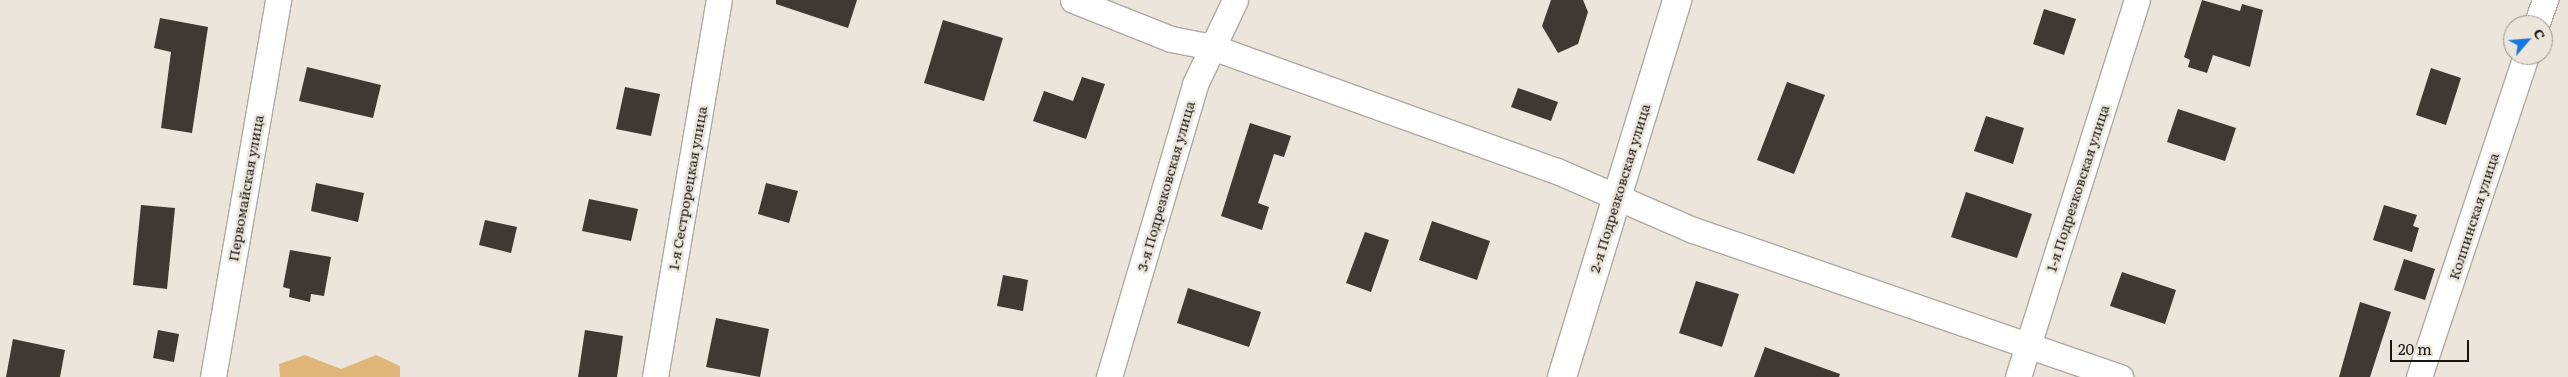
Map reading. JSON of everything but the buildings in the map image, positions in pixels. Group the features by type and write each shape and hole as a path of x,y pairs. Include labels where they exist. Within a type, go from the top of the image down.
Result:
{"street":[{"name":"Первомайская улица","path":"213,377 278,0"},
{"name":"1-я Сестрорецкая улица","path":"655,377 720,0"},
{"path":"1073,0 1171,39 1212,47 1557,171 1693,230 2120,377"},
{"name":"3-я Подрезковская улица","path":"1109,377 1196,84 1235,0"},
{"name":"2-я Подрезковская улица","path":"1562,377 1677,0"},
{"name":"1-я Подрезковская улица","path":"2018,377 2137,0"},
{"path":"2540,15 2545,0"},
{"name":"Колпинская улица","path":"2419,377 2523,65"}],"shaded area":[{"path":"305,355 341,369 376,355 400,366 400,377 280,377 279,364"}]}
